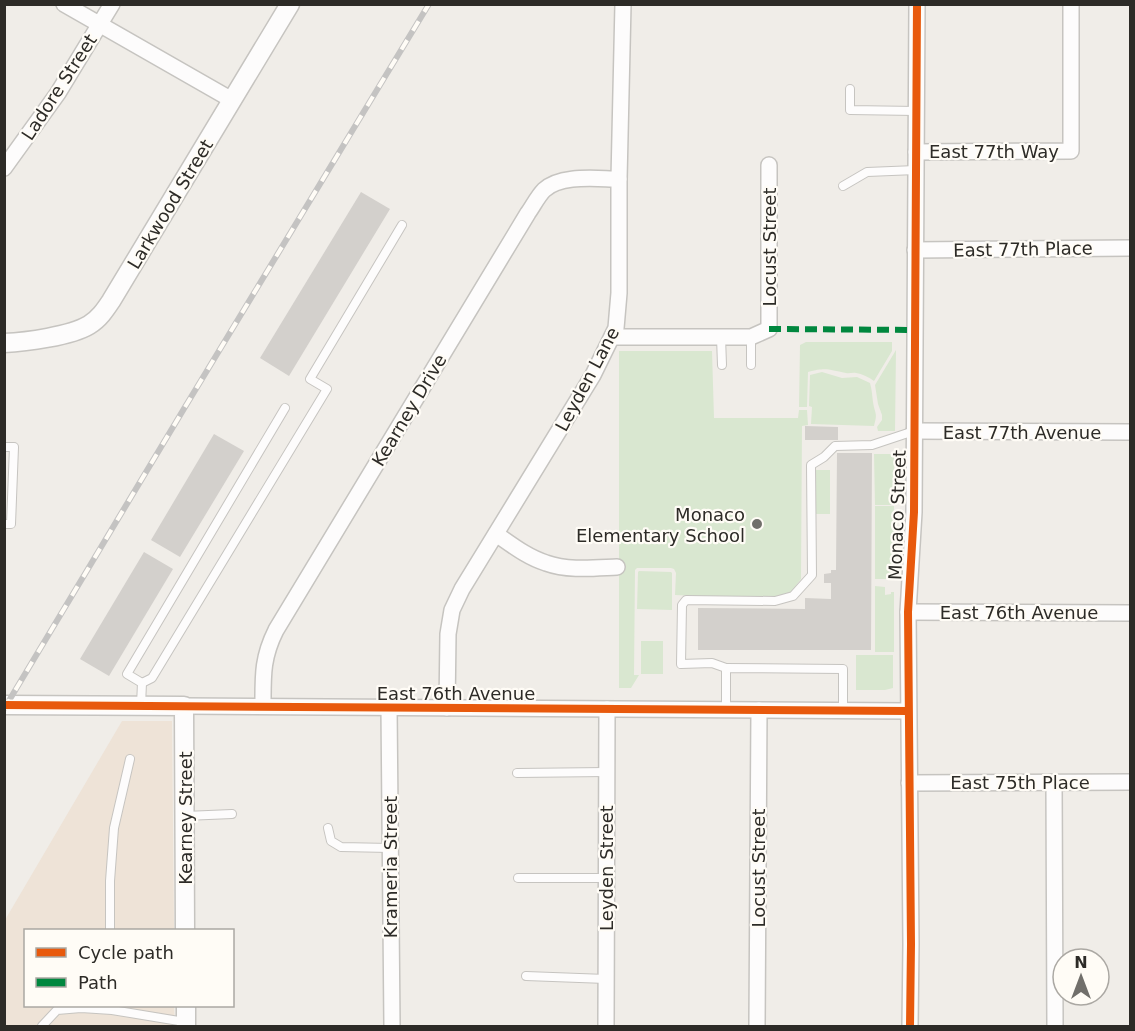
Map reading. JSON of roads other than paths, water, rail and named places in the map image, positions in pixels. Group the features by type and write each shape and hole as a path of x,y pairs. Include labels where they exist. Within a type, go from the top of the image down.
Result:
{"street":[{"path":"64,4 232,100"},
{"name":"Ladore Street","path":"4,168 58,93 112,4"},
{"name":"Larkwood Street","path":"4,343 30,341 72,331 88,326 101,315 290,4"},
{"name":"Leyden Lane","path":"447,708 448,634 453,610 462,589 593,375 613,337 618,321 623,4"},
{"name":"Monaco Street","path":"910,1026 908,612 914,512 917,4"},
{"name":"East 77th Way","path":"916,152 1071,151 1071,4"},
{"name":"Locust Street","path":"751,337 769,329 769,165"},
{"name":"Kearney Drive","path":"263,706 265,656 276,630 543,191 555,182 576,179 619,179"},
{"name":"East 77th Place","path":"915,250 1131,248"},
{"path":"613,337 751,337"},
{"name":"East 77th Avenue","path":"914,431 1131,432"},
{"path":"496,534 521,551 545,563 574,568 617,567"},
{"name":"East 76th Avenue","path":"908,612 1131,613"},
{"name":"East 76th Avenue","path":"4,705 908,711"},
{"name":"Kearney Street","path":"184,705 185,929"},
{"name":"Krameria Street","path":"389,707 392,1026"},
{"name":"Leyden Street","path":"606,1026 607,709"},
{"name":"Locust Street","path":"757,1026 759,710"},
{"path":"1054,782 1055,1026"},
{"name":"East 75th Place","path":"909,783 1131,782"}],"lane":[{"path":"850,89 850,110 916,111"},
{"path":"843,186 867,172 916,170"},
{"path":"142,683 152,678 327,389 310,379 402,225"},
{"path":"721,337 722,365"},
{"path":"751,337 751,365"},
{"path":"142,683 127,674 285,408"},
{"path":"843,711 843,669 726,668 712,663 681,664 682,605 686,600 775,601 793,596 812,575 811,465 835,446 872,445 914,431"},
{"path":"4,447 14,447 11,524 4,524"},
{"path":"726,668 726,710"},
{"path":"141,705 142,683"},
{"path":"110,929 110,881 114,828 130,759"},
{"path":"517,773 606,772"},
{"path":"185,816 232,814"},
{"path":"328,828 331,841 341,847 390,848"},
{"path":"518,878 606,878"},
{"path":"526,976 606,979"},
{"path":"42,1026 57,1010 81,1008 112,1008 186,1018"}],"railway":[{"path":"4,709 429,4"}],"place":[{"name":"Monaco Elementary School","path":"757,524"}]}
